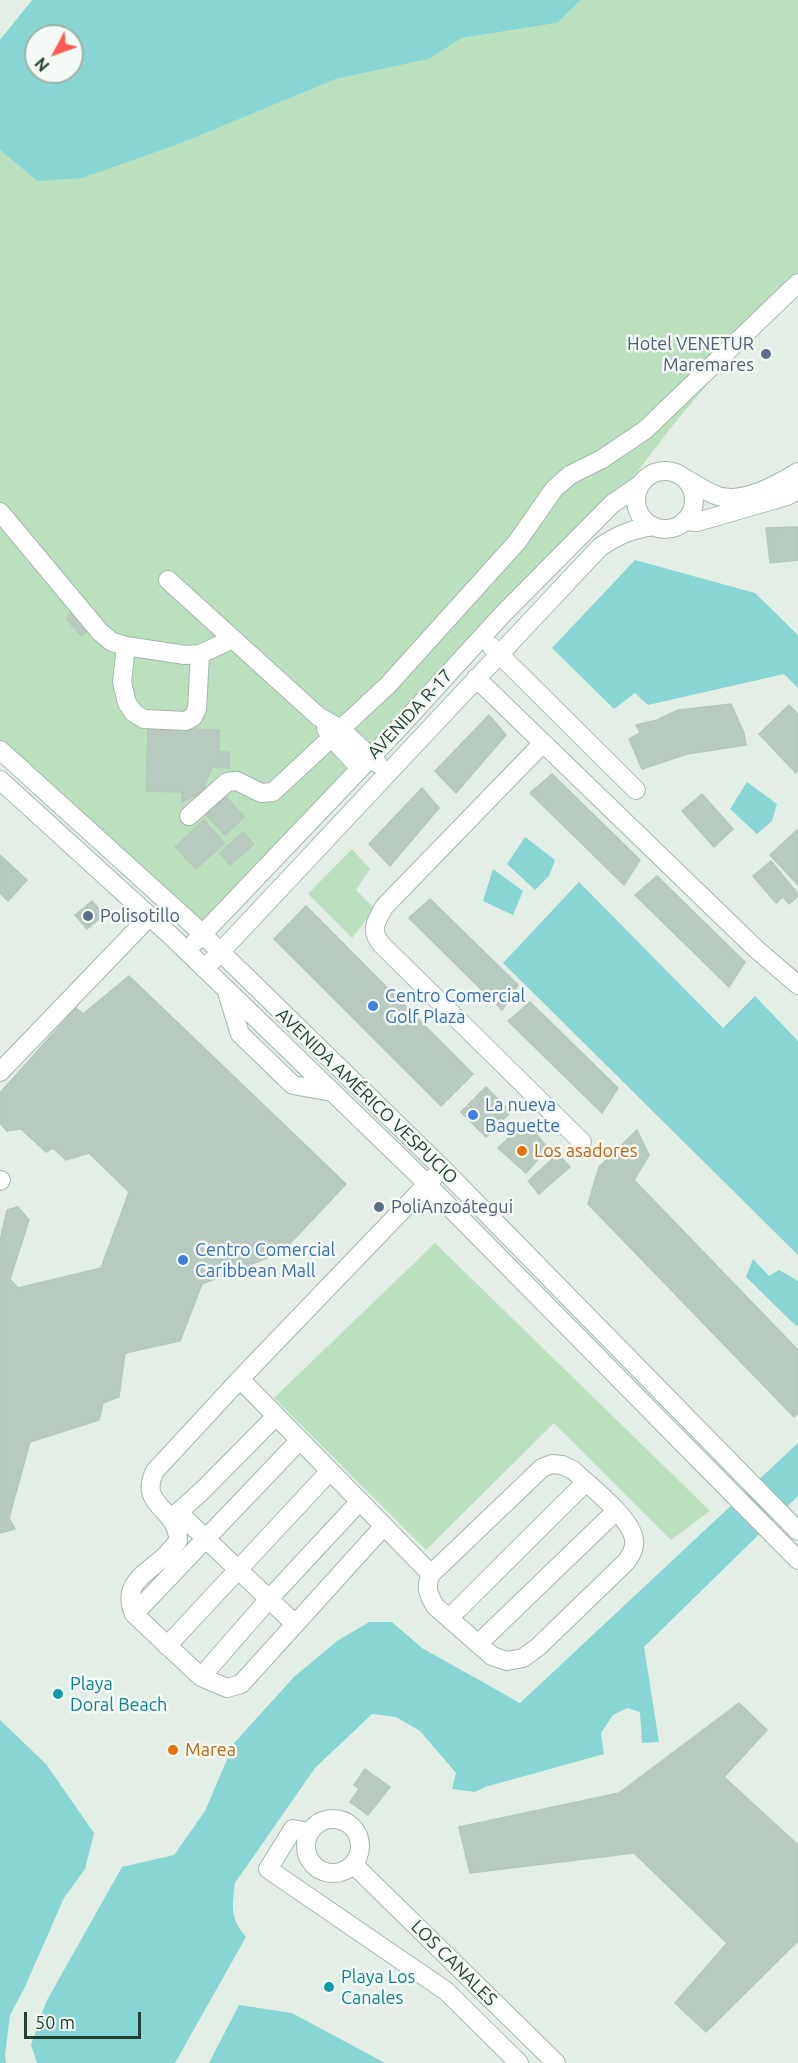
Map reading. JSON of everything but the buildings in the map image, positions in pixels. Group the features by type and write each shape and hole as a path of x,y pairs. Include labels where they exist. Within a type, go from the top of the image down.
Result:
{"street":[{"path":"189,816 227,782 237,782 261,793 273,792 388,685 510,550 554,489 570,475 602,459 645,430 798,283"},
{"path":"780,482 798,460"},
{"name":"AVENIDA R-17","path":"186,951 482,636 612,504 641,484 652,473 660,471 675,473 720,496 739,497 762,490 798,472"},
{"path":"682,477 693,492 694,502 692,512 684,521"},
{"path":"641,484 636,502 639,512 653,526"},
{"name":"AVENIDA R-17","path":"205,969 600,547 634,528 653,526 670,528 684,521 696,522 751,508 798,490"},
{"path":"0,512 100,632 112,642 185,655 200,654 233,639"},
{"path":"584,531 600,547"},
{"path":"168,580 366,762 388,774"},
{"path":"482,636 636,790"},
{"path":"126,646 122,682 127,703 134,713 144,719 186,721 193,717 197,709 200,654"},
{"path":"476,678 755,948 798,985"},
{"path":"542,744 384,907 374,925 376,938 382,945 582,1142"},
{"name":"AVENIDA AMÉRICO VESPUCIO","path":"0,750 202,934 442,1168 740,1474 796,1528"},
{"name":"AVENIDA AMÉRICO VESPUCIO","path":"0,780 186,951 427,1184 798,1560"},
{"path":"0,1072 149,916"},
{"path":"295,1624 206,1538 154,1501 150,1491 150,1481 155,1471 240,1379 442,1168"},
{"path":"240,1379 431,1574"},
{"path":"175,1515 276,1416"},
{"path":"134,1614 300,1440"},
{"path":"552,1464 573,1470 615,1511 629,1525 634,1539 633,1552 626,1562 586,1601 538,1647 523,1658 507,1660 492,1656 435,1606 428,1595 426,1583 431,1574 542,1468 552,1464"},
{"path":"167,1646 330,1471"},
{"path":"449,1618 586,1482"},
{"path":"201,1677 269,1599 360,1502"},
{"path":"478,1644 615,1511"},
{"path":"175,1515 178,1541 136,1581 130,1592 130,1603 134,1614 201,1677 227,1688 241,1684 384,1526"},
{"path":"334,1819 346,1822 354,1829 360,1848 354,1863 347,1869 336,1873 316,1867 308,1856 306,1844 316,1824 323,1820 334,1819"},
{"path":"310,1832 293,1829 268,1869 446,1991 519,2063"},
{"name":"LOS CANALES","path":"354,1863 555,2063"}],"green space":[{"path":"581,0 798,0 798,276 673,425 631,480 203,934 0,750 0,150 37,181 184,142 336,79 429,59 462,38 557,23"},
{"path":"352,849 370,869 356,890 375,909 352,938 308,894"},
{"path":"435,1243 710,1511 671,1540 554,1423 426,1550 274,1398"}],"water":[{"path":"32,0 581,0 557,23 462,38 429,59 336,79 184,142 82,178 37,181 0,150 0,40"},
{"path":"635,560 755,593 798,635 798,688 784,674 648,705 635,693 614,709 552,648"},
{"path":"747,782 777,804 772,821 757,834 730,809"},
{"path":"525,837 555,860 549,876 535,890 507,864"},
{"path":"493,869 523,891 513,915 483,901"},
{"path":"579,882 723,1028 755,996 798,1041 798,1255 503,963"},
{"path":"753,1259 769,1276 779,1270 798,1281 798,1325 796,1326 746,1277"},
{"path":"798,1443 798,1496 644,1647 659,1742 642,1743 640,1712 627,1708 613,1715 601,1733 604,1754 485,1787 475,1792 452,1789 456,1773 420,1731 396,1717 372,1714 315,1768 235,1883 233,1912 237,1924 246,1937 175,2063 37,2063 31,2045 46,2002 122,1867 174,1855 205,1811 234,1743 294,1677 337,1641 369,1622 392,1622 422,1648 520,1703"},
{"path":"0,1720 46,1764 94,1833 85,1869 64,1898 24,1989 10,2015 6,2063 0,2063"},
{"path":"239,2005 292,2013 385,2063 209,2063"}],"place":[{"name":"Hotel VENETUR Maremares","path":"766,354"},
{"name":"Polisotillo","path":"88,916"},
{"name":"Centro Comercial Golf Plaza","path":"373,1006"},
{"name":"La nueva Baguette","path":"473,1115"},
{"name":"Los asadores","path":"522,1151"},
{"name":"PoliAnzoátegui","path":"379,1207"},
{"name":"Centro Comercial Caribbean Mall","path":"183,1260"},
{"name":"Playa Doral Beach","path":"58,1694"},
{"name":"Marea","path":"173,1750"},
{"name":"Playa Los Canales","path":"329,1987"}]}
